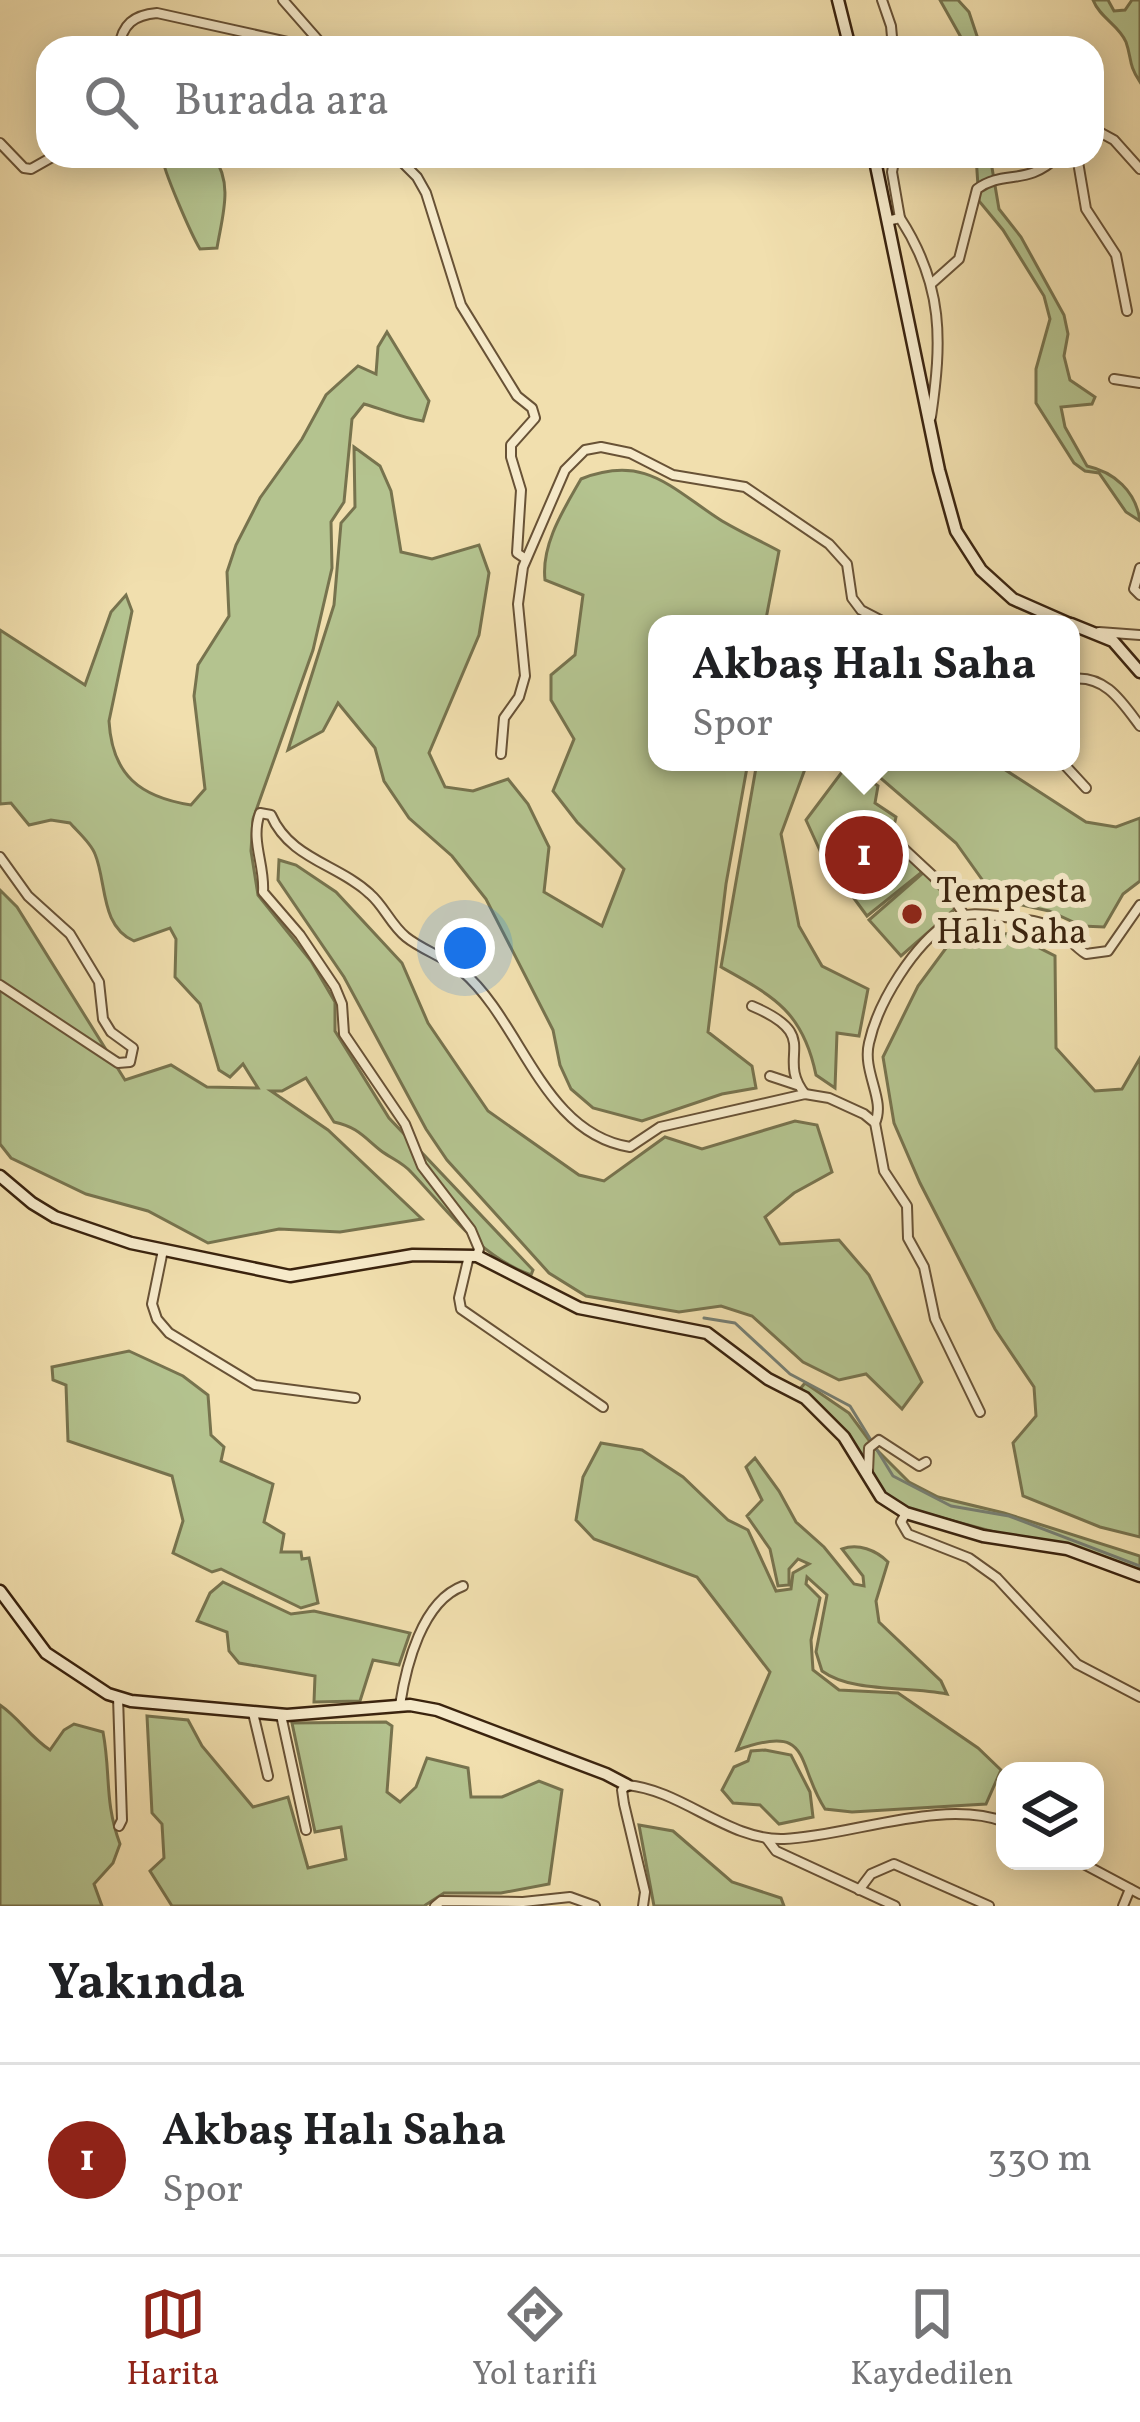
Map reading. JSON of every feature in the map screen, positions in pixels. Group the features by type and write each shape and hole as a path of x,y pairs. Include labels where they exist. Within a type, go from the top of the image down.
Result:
{"street":[{"path":"283,0 314,36"},
{"path":"838,0 847,36"},
{"path":"882,0 892,36"},
{"path":"122,36 140,14 157,13 261,36"},
{"path":"1104,135 1140,169"},
{"path":"0,143 24,168 36,166"},
{"path":"406,168 426,193 461,305 517,396 532,408 535,418 512,445 511,457 521,490 517,553 526,559"},
{"path":"878,168 894,220 948,505 969,554 1013,599 1050,615"},
{"path":"893,168 894,220 931,284 940,349 930,424"},
{"path":"931,284 959,259 977,189 986,182 1044,168"},
{"path":"1079,168 1086,209 1116,255 1126,311"},
{"path":"1114,380 1140,382"},
{"path":"501,754 504,718 519,697 524,676 518,604 526,559 565,470 585,450 601,447 630,453 674,475 745,487 830,544 847,564 852,598 871,615"},
{"path":"1140,568 1134,589 1140,595"},
{"path":"1080,627 1113,641 1140,672"},
{"path":"1097,632 1140,635"},
{"path":"1080,677 1102,683 1140,726"},
{"path":"1070,771 1086,788"},
{"path":"603,1407 461,1309 459,1298 479,1249 471,1230 422,1166 405,1124 344,1034 342,1004 334,986 300,935 263,892 255,842 260,813 271,815 291,845 371,895 406,938 461,970 494,1007 552,1098 586,1130 613,1144 630,1147 660,1127 805,1094 829,1098 864,1114 875,1124 884,1171 907,1206 908,1238 924,1268 935,1319 980,1412"},
{"path":"890,836 947,889 965,916"},
{"path":"0,857 28,896 70,934 92,967 99,982 103,1018 111,1032 133,1048 130,1062 118,1063 0,985"},
{"path":"875,1124 880,1114 866,1068 869,1042 903,968 951,920 974,914 1035,921 1057,929 1086,954 1095,954 1108,952 1140,905"},
{"path":"752,1006 788,1025 797,1085"},
{"path":"770,1076 797,1085 805,1094"},
{"path":"0,1176 32,1204 55,1216 163,1250 290,1276 413,1255 474,1255 579,1308 707,1333 767,1379 805,1398 844,1437 881,1497 906,1513 1020,1544 1067,1550 1140,1576"},
{"path":"163,1250 152,1304 169,1333 255,1385 355,1398"},
{"path":"868,1473 869,1448 879,1440 908,1462 919,1466 926,1462"},
{"path":"906,1513 901,1522 908,1534 983,1568 1040,1620 1077,1664 1140,1696"},
{"path":"400,1706 405,1674 424,1627 448,1592 463,1586"},
{"path":"0,1591 46,1652 118,1697 281,1714 400,1706 437,1710 768,1838 940,1816 996,1819"},
{"path":"118,1697 119,1826"},
{"path":"253,1711 268,1776"},
{"path":"281,1714 305,1830"},
{"path":"627,1785 622,1790 645,1892 643,1906"},
{"path":"768,1838 776,1851 895,1906"},
{"path":"859,1890 872,1874 894,1864 984,1905"},
{"path":"1095,1870 1135,1892 1123,1906"},
{"path":"435,1906 441,1901 570,1897 596,1906"}],"green space":[{"path":"940,0 958,0 969,12 977,36 960,36"},
{"path":"1093,0 1108,0 1114,11 1140,0 1140,82 1123,36"},
{"path":"165,168 220,168 225,200 217,248 200,249"},
{"path":"977,168 992,168 999,209 1021,237 1064,315 1068,334 1064,356 1070,380 1095,397 1092,404 1061,407 1065,427 1087,466 1115,478 1129,492 1140,521 1126,512 1099,473 1074,463 1036,403 1036,369 1050,319 1044,296 979,201"},
{"path":"387,332 429,401 423,421 364,404 352,419 344,502 331,522 332,568 313,650 253,819 251,851 258,895 311,961 335,1002 335,1031 389,1118 533,1270 531,1275 480,1244 404,1165 354,1129 334,1122 306,1078 282,1091 271,1091 328,1130 422,1219 340,1232 279,1229 208,1243 148,1211 86,1194 11,1158 0,1144 0,890 17,907 125,1080 171,1065 207,1087 258,1088 243,1064 230,1077 219,1070 200,1004 175,977 176,939 170,928 134,941 123,934 110,915 95,854 70,823 51,820 29,825 11,803 0,804 0,630 85,685 111,612 126,595 132,611 109,721 111,740 123,769 143,789 191,805 205,789 194,696 198,665 229,616 227,572 236,545 260,498 326,395 358,366 376,374 378,347"},
{"path":"354,447 380,466 391,491 401,552 432,559 479,545 489,573 479,635 429,753 445,787 473,791 508,779 528,804 549,847 544,892 602,926 624,869 553,791 574,739 551,700 551,675 575,655 583,595 545,580 555,527 581,479 622,470 655,478 779,551 767,615 648,615 648,771 746,771 726,884 708,1032 752,1066 756,1088 722,1094 642,1121 593,1108 571,1089 553,1030 486,899 452,856 409,818 384,781 375,748 338,703 323,731 288,750 334,605 341,523 355,507"},
{"path":"755,771 804,771 781,834 799,926 822,966 868,989 859,1036 837,1033 835,1088 816,1075 803,1036 784,1009 721,967"},
{"path":"843,771 858,771 878,786 875,803 896,817 891,839 922,872 867,916 839,878 832,877 806,820"},
{"path":"872,771 1007,771 1086,822 1116,827 1140,818 1140,881 1123,894 1104,927 1082,926 1049,911 1008,902 986,885 956,843"},
{"path":"279,860 296,865 336,892 402,963 428,1023 488,1111 579,1175 604,1181 665,1137 702,1149 795,1121 817,1125 832,1172 794,1193 765,1217 780,1244 839,1240 869,1275 922,1382 902,1409 866,1374 839,1380 803,1362 752,1316 721,1306 679,1312 586,1296 549,1273 447,1160 426,1129 344,977 278,880"},
{"name":"Tempesta Halı Saha","path":"924,872 956,908 901,956 869,920"},
{"path":"975,933 1012,934 1055,956 1056,1048 1095,1091 1122,1089 1140,1058 1140,1537 1100,1527 1023,1496 1013,1443 1036,1416 1034,1387 995,1329 894,1123 883,1057 918,986 949,944"},
{"path":"129,1351 183,1376 208,1395 211,1435 224,1447 221,1461 273,1484 264,1522 284,1534 281,1552 301,1552 302,1559 309,1558 318,1603 301,1608 221,1569 212,1572 173,1553 183,1521 172,1476 68,1441 66,1385 53,1380 52,1367"},
{"path":"805,1383 849,1413 909,1482 938,1497 1140,1556 1140,1571 905,1508 881,1490 838,1425 800,1389"},
{"path":"601,1443 642,1450 683,1477 728,1520 748,1530 776,1591 791,1589 793,1573 809,1564 798,1559 789,1569 789,1585 778,1586 770,1549 747,1516 762,1500 746,1467 755,1458 796,1522 854,1584 864,1586 863,1576 842,1549 867,1549 888,1562 876,1601 879,1622 941,1681 947,1694 864,1686 822,1671 816,1652 827,1595 807,1577 806,1584 820,1598 811,1640 813,1670 839,1690 898,1693 978,1748 996,1765 996,1781 986,1804 852,1812 825,1809 791,1744 779,1741 737,1750 770,1672 697,1577 594,1539 576,1520 583,1477"},
{"path":"223,1582 291,1614 314,1611 410,1633 399,1665 373,1660 360,1701 314,1702 315,1676 239,1663 229,1651 227,1632 197,1621 210,1593"},
{"path":"0,1705 50,1750 74,1724 103,1732 120,1844 113,1863 94,1884 102,1906 0,1906"},
{"path":"147,1716 188,1720 202,1746 253,1807 288,1797 308,1868 346,1859 341,1827 315,1832 292,1723 386,1722 392,1726 387,1792 400,1802 416,1787 427,1758 468,1768 471,1797 502,1797 539,1781 562,1790 549,1884 501,1893 444,1893 424,1906 172,1906 150,1871 164,1858 162,1824 152,1813"},
{"path":"751,1751 791,1755 810,1792 813,1817 779,1824 760,1805 733,1803 722,1790 734,1767 748,1761"},
{"path":"639,1825 673,1831 732,1882 781,1898 784,1906 654,1906"}],"waterway":[{"path":"704,1318 735,1323 790,1374 850,1406 893,1476 951,1506 1009,1516 1140,1566"}],"place":[{"name":"Akbaş Halı Saha","path":"864,855"},
{"name":"Tempesta Halı Saha","path":"912,914"}]}
